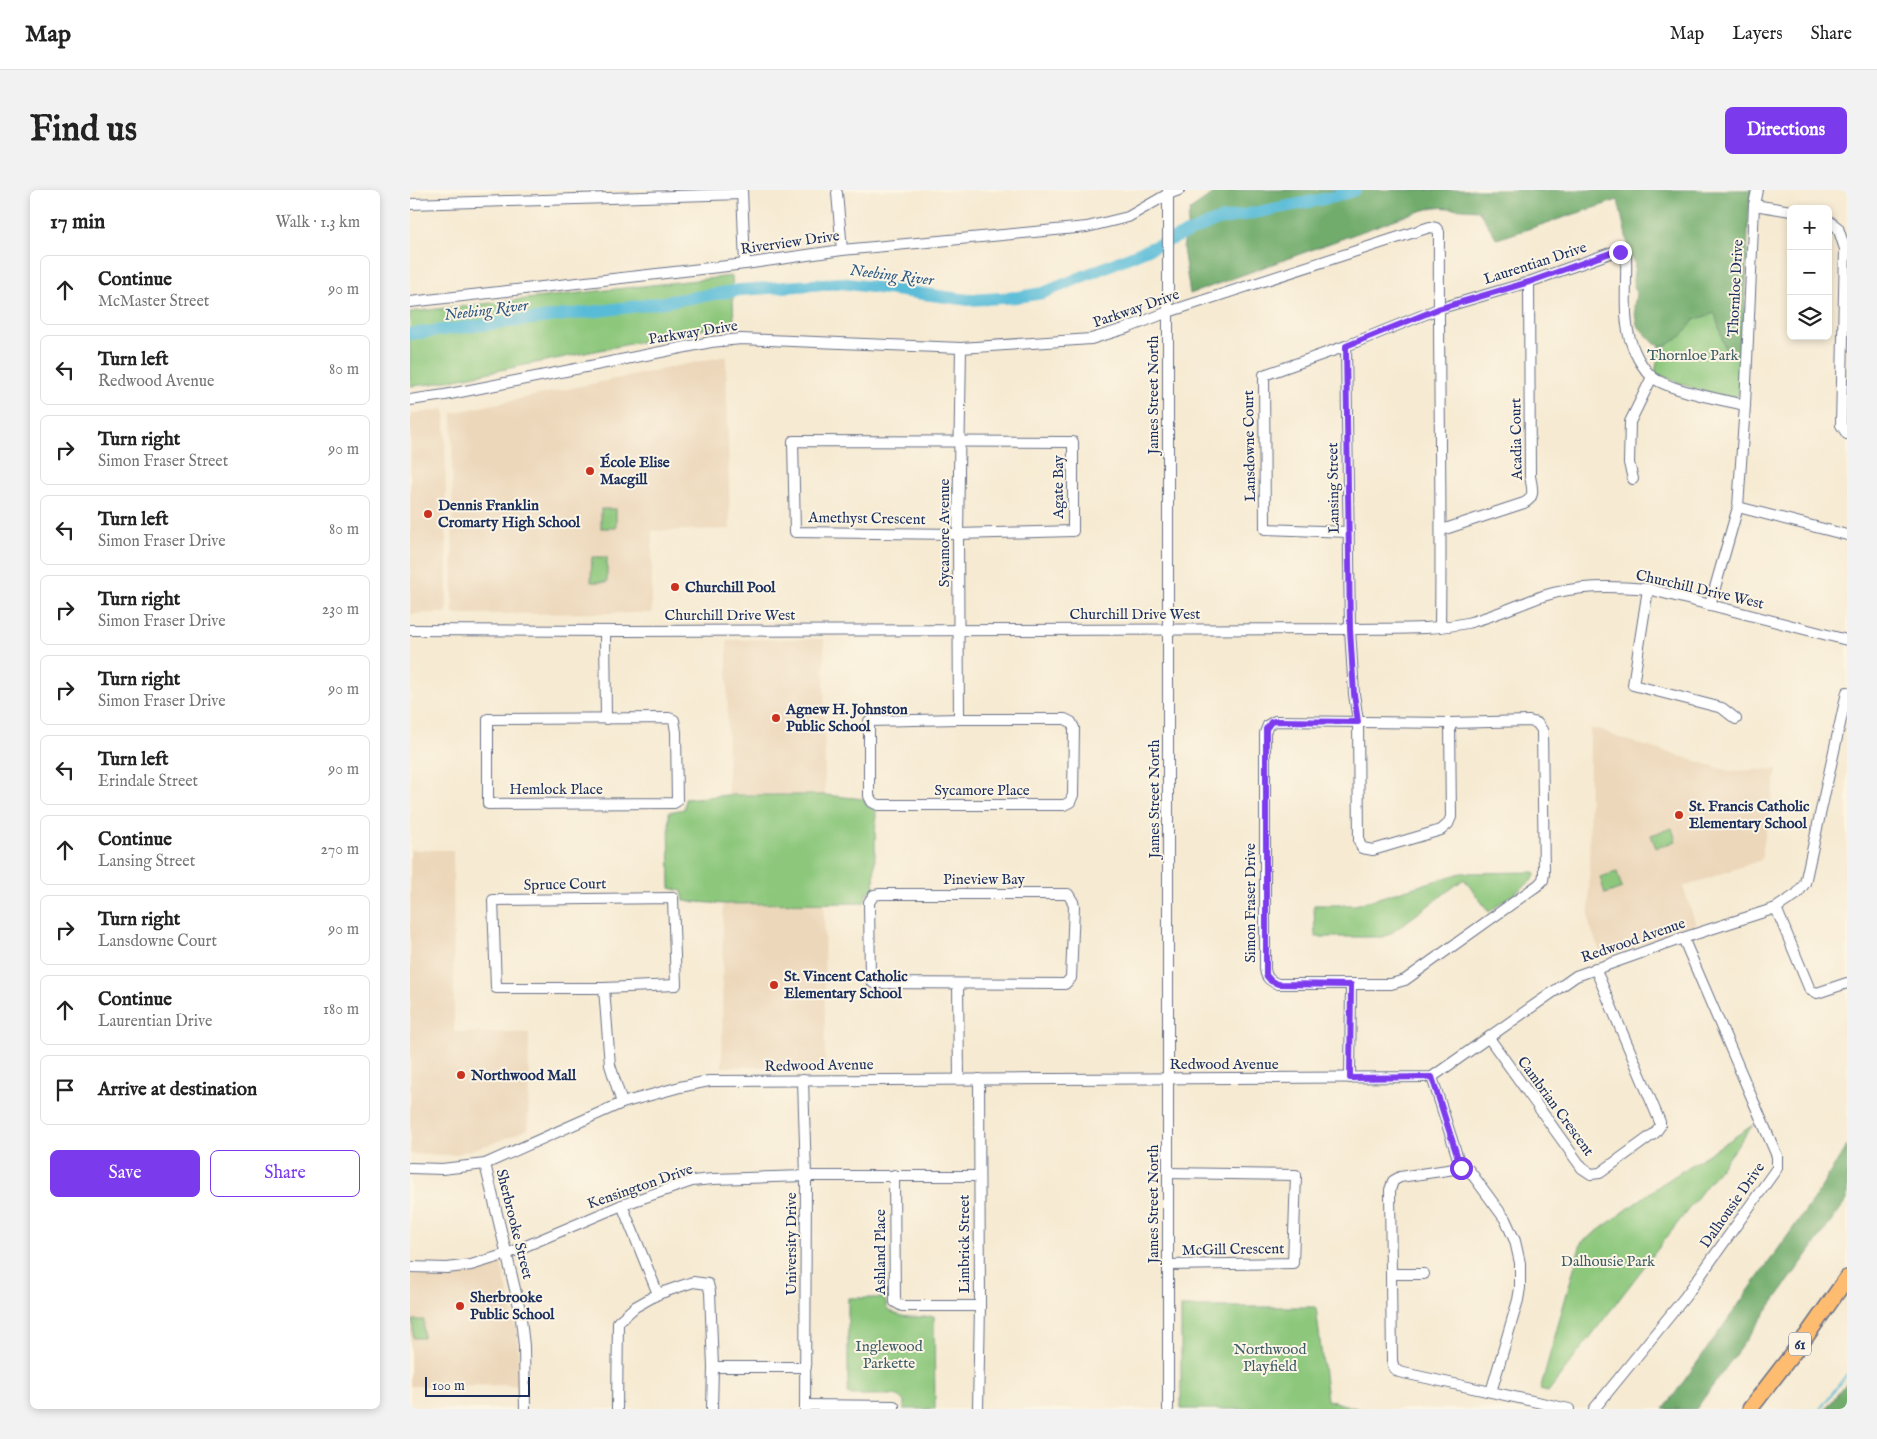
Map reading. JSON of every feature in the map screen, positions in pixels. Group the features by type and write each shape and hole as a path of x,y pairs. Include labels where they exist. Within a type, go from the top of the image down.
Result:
{"highway":[{"name":"61","path":"1750,1409 1807,1335 1847,1278"},
{"name":"61","path":"1761,1409 1815,1340 1847,1295"}],"street":[{"name":"Riverview Drive","path":"410,302 745,264 842,250 1087,227 1128,217 1168,192 1179,190"},
{"name":"Thornloe Drive","path":"1710,605 1738,508 1745,405 1754,205 1757,190"},
{"path":"410,204 742,192 745,264"},
{"name":"James Street North","path":"1168,192 1168,1409"},
{"path":"837,193 842,250"},
{"path":"1754,205 1787,210"},
{"path":"1832,223 1838,228 1845,249 1841,425 1847,434"},
{"name":"Parkway Drive","path":"410,400 445,395 733,339 962,348 1092,339 1168,312 1430,227 1436,228 1439,232 1438,309 1442,530 1440,627"},
{"name":"Laurentian Drive","path":"1438,309 1529,282 1613,252 1623,253 1626,256 1628,331 1641,362 1652,377"},
{"name":"Acadia Court","path":"1442,530 1531,500 1533,494 1530,476 1529,282"},
{"name":"Lansdowne Court","path":"1349,532 1265,529 1264,375 1346,346 1438,309"},
{"name":"Lansing Street","path":"1346,346 1350,629 1354,694 1358,722 1359,840 1362,848 1373,850 1441,830 1448,824 1451,817 1450,723"},
{"name":"Sycamore Avenue","path":"959,719 958,534 962,348"},
{"path":"1632,479 1629,463 1630,422 1652,377 1673,387 1745,405"},
{"name":"Amethyst Crescent","path":"958,534 795,532 793,441 960,442"},
{"name":"Agate Bay","path":"958,534 1073,531 1073,442 960,442"},
{"path":"1738,508 1847,535"},
{"name":"Churchill Drive West","path":"410,630 1350,629 1440,627 1468,623 1544,596 1580,587 1614,586 1648,589 1847,640"},
{"path":"1648,589 1633,685 1722,708 1736,719"},
{"path":"605,631 606,719"},
{"name":"Redwood Avenue","path":"410,1168 442,1169 485,1164 622,1103 680,1086 709,1082 1432,1077 1576,976 1683,938 1776,908 1797,894 1805,883 1845,715 1847,692"},
{"name":"Hemlock Place","path":"668,718 674,720 676,732 677,801 674,804 488,804 488,719 606,719 668,718"},
{"name":"Sycamore Place","path":"1065,718 1071,722 1074,728 1074,795 1070,802 1064,805 878,805 872,802 868,796 869,720 959,719 1065,718"},
{"name":"Simon Fraser Drive","path":"1529,720 1537,723 1541,727 1543,880 1405,980 1391,984 1278,984 1271,981 1266,975 1265,733 1268,725 1275,721 1358,722 1450,723 1529,720"},
{"name":"Pineview Bay","path":"880,894 1068,894 1071,897 1074,906 1071,978 1069,982 1065,984 958,984 873,983 870,978 870,898 880,894"},
{"name":"Spruce Court","path":"673,898 676,985 604,988 496,988 493,900 673,898"},
{"path":"1776,908 1810,990 1817,993 1847,983"},
{"name":"Dalhousie Drive","path":"1594,1409 1685,1297 1778,1168 1777,1156 1683,938"},
{"name":"Cambrian Crescent","path":"1489,1038 1582,1168 1590,1174 1600,1173 1655,1133 1660,1126 1660,1122 1595,968"},
{"path":"958,984 959,1079"},
{"path":"1350,1078 1351,985"},
{"path":"604,988 610,1065 622,1103"},
{"path":"1432,1077 1461,1168"},
{"name":"Limbrick Street","path":"978,1409 980,1306 979,1079"},
{"name":"University Drive","path":"803,1080 806,1176 805,1407"},
{"name":"Sherbrooke Street","path":"485,1164 520,1310 523,1337 525,1409"},
{"path":"1491,1392 1520,1288 1520,1263 1515,1241 1505,1220 1472,1172 1466,1168 1400,1177 1393,1181 1390,1190 1390,1274 1392,1361 1394,1368 1399,1372 1569,1409"},
{"name":"McGill Crescent","path":"1168,1173 1296,1175 1293,1263 1168,1265"},
{"name":"Ashland Place","path":"894,1175 895,1302 902,1306 980,1306"},
{"name":"Kensington Drive","path":"410,1267 447,1268 471,1265 507,1254 622,1204 692,1181 806,1176 979,1176"},
{"path":"622,1204 658,1294"},
{"path":"1390,1274 1424,1274"},
{"path":"617,1409 618,1322 635,1307 658,1294 693,1282 708,1284 710,1292 713,1367 712,1409"},
{"path":"713,1367 806,1367"},
{"path":"805,1407 894,1406 894,1409"}],"shaded area":[{"name":"École Elise Macgill","path":"726,356 730,529 652,531 652,613 453,614 452,413"},
{"name":"Dennis Franklin Cromarty High School","path":"445,409 447,613 410,614 410,414"},
{"name":"Agnew H. Johnston Public School","path":"824,639 825,795 728,795 727,640"},
{"name":"St. Francis Catholic Elementary School","path":"1590,729 1600,729 1619,738 1730,771 1777,769 1761,860 1683,887 1696,925 1602,957 1589,923"},
{"path":"410,850 453,850 454,1032 529,1033 528,1129 499,1141 454,1155 410,1154"},
{"name":"St. Vincent Catholic Elementary School","path":"824,903 825,1066 722,1067 723,904"},
{"name":"Sherbrooke Public School","path":"501,1263 518,1337 519,1385 410,1386 410,1274 456,1275"}],"green space":[{"path":"1219,190 1752,190 1749,208 1743,356 1726,352 1715,313 1694,320 1683,335 1666,346 1655,344 1637,325 1634,307 1636,293 1633,281 1635,264 1631,258 1618,200 1497,239 1478,210 1435,207 1410,214 1190,294 1183,248 1190,210"},
{"path":"732,276 734,323 431,384 410,386 410,312"},
{"name":"Thornloe Park","path":"1715,313 1726,352 1743,356 1740,391 1733,398 1692,388 1655,373 1661,340 1687,316"},
{"path":"601,509 616,509 616,528 601,528"},
{"path":"592,557 607,557 607,582 591,582"},
{"path":"728,795 825,795 864,799 866,805 876,810 874,890 867,892 864,903 724,904 684,901 682,891 670,888 669,812 684,809 685,799"},
{"path":"1672,828 1676,841 1656,848 1651,835"},
{"path":"1535,872 1535,876 1531,881 1489,912 1464,879 1390,934 1383,937 1315,937 1314,905 1355,905 1461,873"},
{"path":"1617,872 1622,888 1605,894 1600,877"},
{"name":"Dalhousie Park","path":"1753,1125 1548,1392 1540,1390 1581,1243 1659,1186"},
{"path":"1847,1145 1847,1200 1696,1409 1664,1409 1816,1196"},
{"name":"Inglewood Parkette","path":"848,1298 885,1298 887,1309 899,1315 910,1317 934,1316 935,1409 904,1409 904,1402 894,1395 848,1395"},
{"name":"Northwood Playfield","path":"1181,1307 1316,1307 1327,1400 1360,1409 1181,1409"},
{"path":"413,1320 424,1320 423,1338 413,1338"},
{"path":"1847,1382 1847,1409 1826,1409"}],"waterway":[{"name":"Neebing River","path":"410,334 639,306 740,290 841,283 969,300 1018,297 1043,293 1218,220 1334,197 1355,190"},
{"path":"1820,1409 1847,1374"}],"place":[{"name":"École Elise Macgill","path":"590,471"},
{"name":"Dennis Franklin Cromarty High School","path":"428,514"},
{"name":"Churchill Pool","path":"675,587"},
{"name":"Agnew H. Johnston Public School","path":"776,718"},
{"name":"St. Francis Catholic Elementary School","path":"1679,815"},
{"name":"St. Vincent Catholic Elementary School","path":"774,985"},
{"name":"Northwood Mall","path":"461,1075"},
{"name":"Sherbrooke Public School","path":"460,1306"}],"route":[{"path":"1461,1168 1432,1077 1350,1078 1351,985 1278,984 1271,981 1266,975 1266,729 1271,722 1275,721 1358,722 1354,694 1350,629 1346,346 1438,309 1529,282 1613,252 1620,252"}]}
